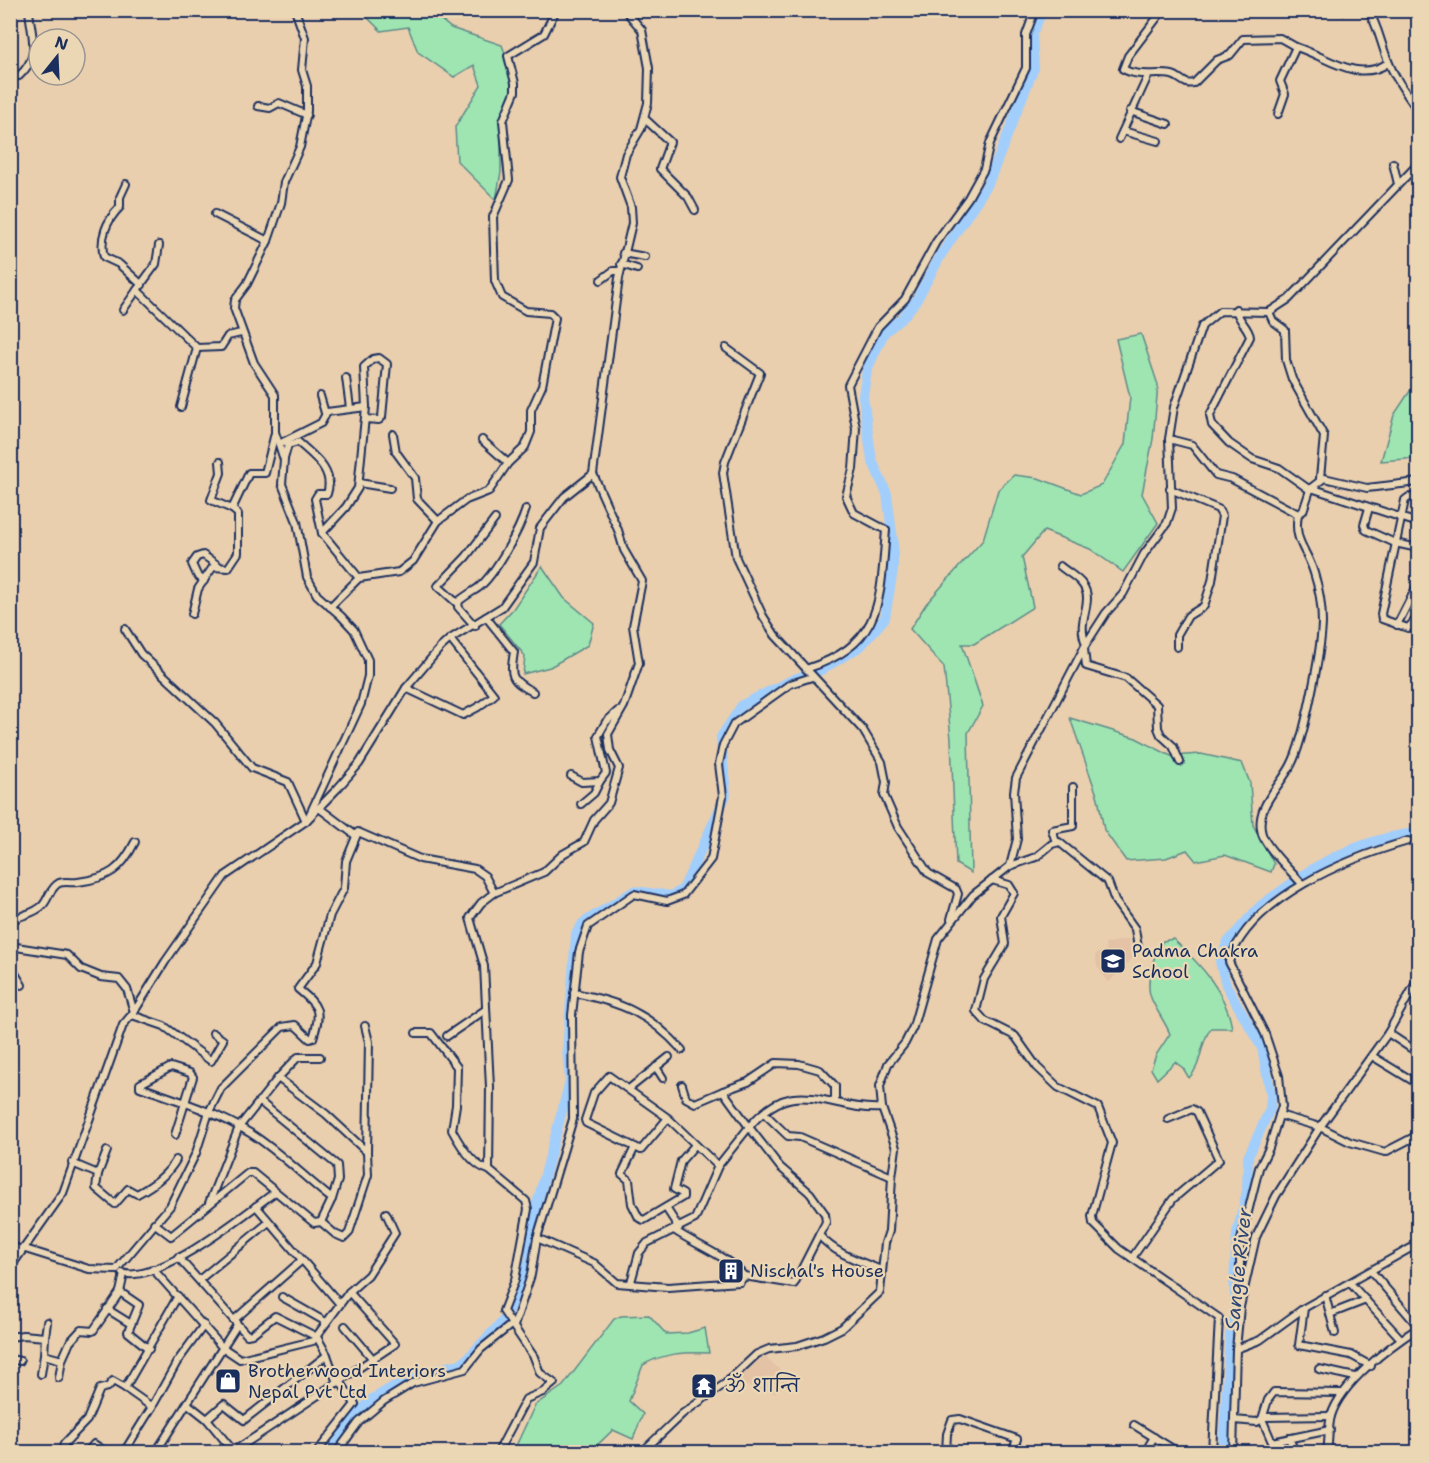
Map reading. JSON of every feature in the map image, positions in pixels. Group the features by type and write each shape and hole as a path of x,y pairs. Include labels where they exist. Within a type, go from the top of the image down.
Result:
{"street":[{"path":"10,76 19,76 30,67 35,42 29,10"},
{"path":"232,509 249,473 265,473 275,432 275,395 254,363 241,333 234,308 236,300 247,284 268,241 281,203 284,182 300,147 307,115 307,86 302,70 305,38 295,10"},
{"path":"330,607 359,578 399,572 413,561 438,521 459,503 489,491 508,463 530,439 531,410 542,386 555,318 550,313 526,311 502,297 495,281 493,217 509,180 503,121 515,83 508,56 544,34 556,10"},
{"path":"489,1170 490,1087 484,966 470,918 481,903 494,893 544,872 563,854 584,842 594,820 609,803 612,794 619,768 610,750 608,734 624,706 639,663 633,626 642,581 624,550 618,530 593,474 620,267 632,223 631,207 621,177 626,154 645,119 649,68 642,30 626,10"},
{"path":"337,1452 359,1422 384,1401 413,1383 465,1369 482,1349 513,1325 531,1275 537,1238 573,1119 574,993 579,952 588,926 634,894 667,901 683,895 711,859 723,796 719,764 723,745 734,724 790,684 847,651 864,634 880,601 886,530 854,513 846,496 852,469 856,428 848,385 878,327 905,299 936,242 968,198 984,169 990,142 1026,68 1026,35 1035,10"},
{"path":"1160,10 1160,14 1122,65 1123,69 1128,72 1148,76 1169,75 1189,85 1194,84 1217,60 1230,55 1243,39 1280,38 1351,71 1378,69 1388,63"},
{"path":"1336,10 1352,10"},
{"path":"1368,10 1379,30 1388,63 1398,83 1419,111"},
{"path":"1278,114 1285,94 1280,81 1296,47"},
{"path":"1119,139 1148,76"},
{"path":"258,106 270,108 279,103 307,115"},
{"path":"1130,111 1168,124"},
{"path":"645,119 670,142 660,169 688,197 695,210"},
{"path":"1123,131 1158,141"},
{"path":"1394,163 1398,184"},
{"path":"1010,866 1017,839 1014,792 1016,778 1085,646 1106,613 1123,594 1144,554 1167,523 1172,508 1169,439 1174,407 1202,326 1220,311 1236,309 1269,312 1294,294 1419,164"},
{"path":"126,184 120,197 120,207 108,221 102,251 104,257 119,264 197,348 221,347 228,336 241,333"},
{"path":"215,214 268,241"},
{"path":"123,310 156,264 159,245"},
{"path":"623,253 645,257"},
{"path":"601,280 620,267 637,269"},
{"path":"1236,309 1240,322 1248,330 1250,337 1210,415 1212,425 1239,451 1265,465 1280,468 1311,489 1419,523"},
{"path":"1269,312 1274,321 1285,330 1286,360 1292,379 1324,436 1320,478 1311,489 1303,511 1298,514 1295,528 1297,539 1316,582 1322,621 1316,667 1292,764 1266,804 1261,820 1264,838 1302,884"},
{"path":"181,407 197,348"},
{"path":"726,348 760,374 725,462 723,473 736,558 775,635 841,705 879,754 886,774 884,795 898,827 928,873 956,889 958,894 951,920"},
{"path":"322,533 346,507 359,483 366,407 364,367 374,358 379,358 387,364 382,419 365,419"},
{"path":"345,378 350,408"},
{"path":"279,444 321,423 325,413 320,396"},
{"path":"325,413 366,407"},
{"path":"275,432 284,460"},
{"path":"393,434 396,452 415,478 417,499 438,521"},
{"path":"1169,439 1192,445 1216,475 1232,479 1298,514"},
{"path":"482,440 508,463"},
{"path":"306,821 360,704 368,676 368,660 354,630 317,595 307,577 297,522 282,484 288,445 298,442 321,463 327,474 327,494 317,495 315,499 322,533 359,578"},
{"path":"204,581 197,575 192,564 197,557 203,555 219,566 228,568 238,553 238,514 211,500 221,473 220,462"},
{"path":"10,1268 63,1193 115,1039 225,876 306,821 319,808 359,764 406,688 450,639 475,626 502,607 534,562 540,528 564,497 593,474"},
{"path":"1320,478 1367,488 1419,482"},
{"path":"359,483 390,488"},
{"path":"1170,489 1218,509 1222,516 1212,580 1204,606 1188,616 1177,635 1176,647"},
{"path":"1419,499 1406,498 1381,614 1382,619 1408,628 1419,617"},
{"path":"458,604 479,587 491,573 522,521 526,508"},
{"path":"1369,508 1364,525 1366,530 1395,543 1419,548"},
{"path":"475,626 458,604 438,586 466,557 495,519"},
{"path":"192,614 198,589 213,567 219,566"},
{"path":"1060,566 1086,590 1087,603 1080,630 1085,646 1086,666 1126,678 1157,705 1158,728 1173,746 1180,762"},
{"path":"1397,625 1419,584"},
{"path":"486,618 514,652 510,671 514,679 533,692"},
{"path":"124,629 141,654 215,723 252,768 288,782 306,821"},
{"path":"406,688 463,714 478,707 494,695 450,639"},
{"path":"581,804 594,793 606,773 598,736 606,722 624,706"},
{"path":"571,777 582,782 600,781"},
{"path":"1073,787 1073,826 1052,830 1056,842 1063,845 1108,882 1115,901 1135,929 1138,948"},
{"path":"319,808 355,835"},
{"path":"117,1270 170,1206 196,1153 209,1112 221,1088 282,1027 295,1025 310,1039 313,1038 318,1025 318,1008 313,1000 298,989 317,963 330,915 344,888 346,861 358,832 363,832 420,859 475,869 484,876 494,893"},
{"path":"1233,1452 1236,1349 1240,1307 1240,1244 1259,1168 1269,1148 1282,1106 1279,1076 1265,1034 1230,962 1234,947 1255,922 1302,884 1369,852 1408,841"},
{"path":"10,922 43,905 54,887 62,882 78,882 122,867 135,842"},
{"path":"642,1452 682,1414 706,1398 757,1354 769,1349 797,1346 842,1328 880,1292 881,1270 889,1231 896,1148 882,1108 880,1086 888,1064 906,1043 913,1027 932,954 951,920 973,895 1010,866 1036,856 1056,842"},
{"path":"992,880 1009,885 1014,893 1001,916 1005,944 984,979 976,1011 980,1018 1015,1036 1037,1066 1058,1087 1098,1107 1112,1143 1092,1220 1119,1249 1219,1318 1212,1452"},
{"path":"10,946 67,955 81,969 124,982 133,1013"},
{"path":"10,965 22,985"},
{"path":"1240,1307 1256,1237 1276,1196 1320,1127 1388,1033 1419,979"},
{"path":"574,993 616,1002 628,1008 662,1029 682,1050"},
{"path":"447,1036 485,1010"},
{"path":"133,1013 164,1026 211,1061 223,1040 213,1033"},
{"path":"154,1223 171,1236 248,1173 253,1173 314,1223 321,1222 344,1238 349,1233 368,1175 369,1042 365,1026"},
{"path":"416,1033 426,1031 431,1033 457,1067 456,1105 452,1130 481,1167 489,1170 528,1204 514,1280 503,1311 534,1357 540,1373 554,1383 543,1392 526,1399 498,1452"},
{"path":"1388,1033 1419,1053"},
{"path":"1372,1056 1419,1084"},
{"path":"209,1205 239,1127 298,1057 320,1057"},
{"path":"630,1088 669,1057"},
{"path":"682,1085 686,1098 695,1103 748,1082 776,1063 799,1064 820,1070 835,1086 835,1102"},
{"path":"175,1135 184,1102 193,1077 190,1073 171,1067 139,1086 140,1088 184,1102 209,1112 252,1134 332,1200"},
{"path":"656,1068 663,1078"},
{"path":"668,1118 641,1150 586,1123 594,1093 608,1076 630,1088 668,1118 718,1166"},
{"path":"278,1078 326,1114 367,1152"},
{"path":"666,1208 676,1229 708,1251 734,1264 744,1276 794,1284 826,1222 825,1214 810,1193 780,1167 723,1091"},
{"path":"631,1282 639,1253 655,1237 694,1219 718,1166 749,1127 764,1113 792,1096 802,1095 866,1108 882,1108"},
{"path":"259,1101 337,1165 338,1180 332,1200 321,1222"},
{"path":"1132,1258 1173,1199 1219,1160 1197,1112 1192,1109 1168,1119"},
{"path":"764,1113 788,1136 800,1137 892,1177"},
{"path":"1279,1115 1320,1127 1357,1144 1385,1152 1419,1135"},
{"path":"635,1147 621,1174 629,1180 634,1211 639,1218 644,1220 683,1197 683,1194 674,1189 681,1161 695,1145"},
{"path":"107,1151 94,1186 115,1204 128,1189 137,1194 148,1188 170,1170 176,1160"},
{"path":"72,1163 98,1174"},
{"path":"10,1244 22,1250 89,1269 117,1270 133,1276 178,1257 219,1233 275,1192"},
{"path":"256,1206 339,1303"},
{"path":"153,1269 222,1347 244,1359 298,1346 317,1337 339,1303 368,1275 395,1233 386,1213"},
{"path":"199,1280 269,1222"},
{"path":"819,1235 827,1244 845,1256 881,1270"},
{"path":"537,1238 594,1263 608,1278 617,1283 631,1282 668,1287 740,1282 744,1276"},
{"path":"1236,1349 1260,1340 1325,1295 1419,1244"},
{"path":"178,1257 249,1335 275,1316 317,1337 339,1382 355,1404 317,1452"},
{"path":"156,1452 188,1404 236,1323 302,1260"},
{"path":"1328,1452 1331,1416 1341,1393 1355,1377 1419,1327 1371,1271"},
{"path":"59,1378 62,1360 70,1342 81,1330 93,1330 120,1292 124,1274"},
{"path":"1350,1283 1401,1339"},
{"path":"120,1292 140,1308 128,1328 130,1336 149,1349"},
{"path":"188,1404 207,1419 230,1447 237,1449 395,1344 349,1292"},
{"path":"1325,1295 1335,1332"},
{"path":"125,1388 178,1296"},
{"path":"282,1297 326,1322"},
{"path":"1330,1314 1366,1300"},
{"path":"1304,1308 1299,1344 1351,1355 1371,1366"},
{"path":"107,1309 130,1324"},
{"path":"41,1374 47,1322"},
{"path":"124,1452 177,1362 204,1325"},
{"path":"345,1326 373,1359"},
{"path":"10,1337 23,1335 45,1337"},
{"path":"44,1355 62,1360"},
{"path":"207,1419 224,1404 244,1420 327,1355"},
{"path":"10,1359 20,1361"},
{"path":"1319,1369 1355,1377"},
{"path":"69,1452 63,1447 64,1444 87,1420 100,1389 108,1387 113,1381 152,1407"},
{"path":"1330,1430 1272,1442 1263,1418 1268,1400 1274,1392 1341,1393"},
{"path":"1234,1420 1257,1422 1263,1418 1331,1416"},
{"path":"946,1452 947,1434 952,1420 960,1419 1017,1439 1013,1450 1016,1452"},
{"path":"1134,1425 1176,1452"},
{"path":"1145,1452 1154,1437"},
{"path":"1289,1438 1294,1452"},
{"path":"87,1452 94,1444 106,1452"}],"shaded area":[{"name":"Padma Chakra School","path":"1128,939 1134,957 1108,983 1097,966 1095,954 1106,951 1105,944"},
{"path":"765,1356 790,1380 775,1393 740,1384 737,1379"}],"green space":[{"path":"361,11 430,11 451,28 502,45 518,89 501,119 501,172 496,200 457,161 455,127 481,85 474,65 454,77 418,52 408,27 381,31"},
{"path":"1141,334 1158,385 1153,439 1142,494 1158,523 1123,572 1090,549 1044,531 1022,557 1033,607 974,644 962,644 983,706 968,733 971,873 956,864 951,739 944,667 910,629 926,604 983,540 998,490 1014,475 1038,478 1081,494 1102,485 1125,444 1130,397 1116,339"},
{"path":"1418,379 1418,458 1381,461 1394,415"},
{"path":"542,566 564,598 594,623 588,645 550,667 523,674 525,656 499,624 513,609"},
{"path":"1070,718 1136,738 1171,756 1201,754 1242,763 1250,783 1253,825 1274,864 1271,872 1225,855 1196,861 1187,850 1166,858 1126,861 1104,830 1098,798"},
{"path":"1173,939 1202,968 1218,990 1232,1028 1211,1028 1204,1041 1197,1067 1189,1078 1183,1068 1175,1062 1157,1079 1151,1069 1156,1055 1170,1034 1152,1000 1149,982 1160,946 1163,941"},
{"path":"649,1315 666,1334 688,1333 705,1328 709,1353 674,1354 643,1365 629,1401 643,1414 633,1439 613,1430 591,1451 517,1452 515,1448 535,1405 563,1386 614,1319 621,1316"}],"waterway":[{"path":"330,1452 369,1401 413,1375 463,1363 504,1320 530,1260 529,1234 570,1081 567,1050 576,934 583,923 634,891 672,896 683,889 726,795 721,737 742,705 794,679 821,670 861,646 885,618 893,570 893,541 887,494 872,460 863,396 867,370 884,333 903,317 916,301 941,255 988,184 1034,68 1032,34 1043,10"},
{"name":"Sangle River","path":"1300,877 1327,861 1372,842 1418,833"},
{"name":"Sangle River","path":"1223,1452 1230,1336 1236,1309 1234,1282 1237,1233 1247,1191 1248,1157 1270,1109 1271,1095 1262,1048 1226,985 1220,962 1227,943 1260,906 1295,881"}],"place":[{"name":"Padma Chakra School","path":"1113,961"},
{"name":"Nischal's House","path":"731,1271"},
{"name":"Brotherwood Interiors Nepal Pvt Ltd","path":"228,1381"},
{"name":"ॐ शान्ति","path":"704,1386"}]}
